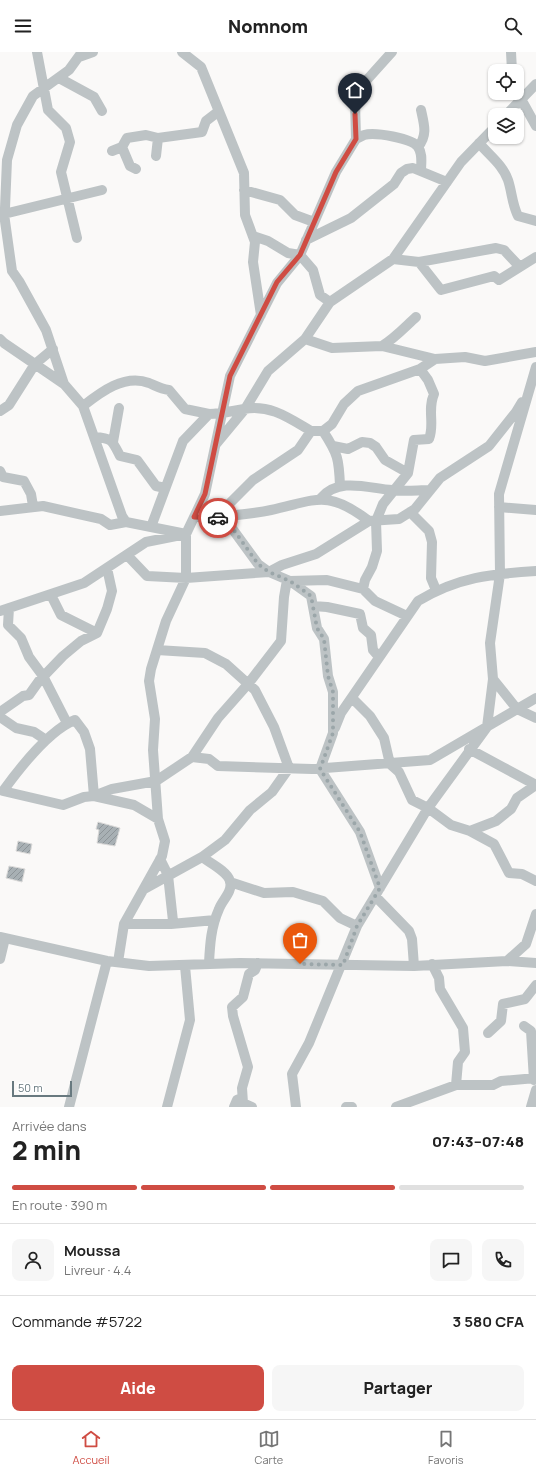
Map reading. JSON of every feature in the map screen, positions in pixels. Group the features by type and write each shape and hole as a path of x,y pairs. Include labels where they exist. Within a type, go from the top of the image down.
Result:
{"street":[{"path":"37,52 48,110 66,128 70,142 61,172 77,238"},
{"path":"64,384 46,330 12,271 2,215 7,160 17,125 33,96 69,70 80,54 93,52"},
{"path":"182,52 201,67 244,173 245,215 255,242 253,262 261,315"},
{"path":"118,962 124,924 160,859 165,841 158,820 153,750 155,719 149,681 150,669 166,621 186,578 186,534 205,494 230,376 277,282 300,255 336,172 356,139 354,101 365,82 392,52"},
{"path":"511,52 512,64"},
{"path":"59,78 94,97 102,111"},
{"path":"524,96 536,84"},
{"path":"513,108 520,100"},
{"path":"522,100 536,124"},
{"path":"418,147 423,141 426,129 421,110"},
{"path":"112,151 122,147 127,138 146,135 158,138 202,132 206,121 219,111"},
{"path":"215,446 245,409 268,371 305,339 330,302 393,259 461,162 488,134"},
{"path":"356,139 365,135 383,135 412,141 418,147 422,156 421,171"},
{"path":"156,156 158,138"},
{"path":"479,144 488,154 493,157 508,179 514,209 518,216 536,221"},
{"path":"122,147 130,166 136,169"},
{"path":"306,240 351,218 394,184 401,173 407,169 414,168 447,182"},
{"path":"2,215 102,190"},
{"path":"244,190 280,200 295,215 314,222"},
{"path":"253,236 268,241 288,253 300,255 313,270 320,296 330,302"},
{"path":"393,259 419,262 496,248 504,250 518,265 523,265"},
{"path":"419,262 441,290 494,276 499,280 536,257"},
{"path":"382,346 396,337 399,331 416,317"},
{"path":"0,339 64,384 83,406 122,516 126,522"},
{"path":"305,339 332,348 382,346 435,359 465,358 485,361 536,352"},
{"path":"0,411 9,405 35,364 53,349"},
{"path":"83,406 109,386 132,381 148,382 158,388 169,390 185,409 209,414 221,414 245,409 262,408 276,411 311,431 323,430 332,424 344,404 358,391 420,369 435,359"},
{"path":"296,1107 292,1074 309,1044 318,1020 343,965 357,926 428,808 469,749 487,727 493,679 490,643 500,574 499,494 533,384 536,367"},
{"path":"363,589 365,580 372,567 377,551 373,521 382,504 408,473 414,440 429,438 432,432 430,403 434,394 428,380 420,369"},
{"path":"127,555 147,576 186,578 269,572 282,565 316,554 373,521 399,518 415,509 440,478 489,446 516,412 533,384"},
{"path":"113,442 119,408"},
{"path":"151,527 183,441 209,414"},
{"path":"323,430 333,446 339,460 340,486"},
{"path":"216,517 253,480 298,450 311,431"},
{"path":"94,437 108,438 113,442 120,456 138,460 156,486 165,488"},
{"path":"333,446 348,450 362,442 370,442 376,447 385,460 408,473"},
{"path":"0,471 3,477 24,481 31,494 33,506"},
{"path":"321,498 328,490 340,486 357,486 394,491 430,490"},
{"path":"194,517 216,517 271,510 310,499 321,498 332,500 373,521"},
{"path":"0,511 43,506 101,519 110,524 126,522 186,534"},
{"path":"500,507 536,510"},
{"path":"410,512 429,531 432,542 431,578 436,590"},
{"path":"216,517 231,526 258,564 269,572 289,580 311,596 317,628 324,639 328,676 333,692 333,733"},
{"path":"66,723 43,676 29,657 21,638 8,625 5,610 84,583 146,542 186,534"},
{"path":"0,712 23,696 29,695 43,676 63,656 81,641 97,633 107,610 112,591 107,568"},
{"path":"320,769 341,713 418,601 436,590 458,581 500,574 536,572"},
{"path":"289,580 327,580 363,589 375,601 407,616"},
{"path":"94,796 90,749 84,732 75,720 66,723 46,740 20,768 3,791 63,805 84,797 94,796 112,789 156,781 192,757 218,718 248,684 281,641 284,597 289,580"},
{"path":"51,595 61,615 97,633"},
{"path":"313,606 327,607 360,614 363,628 371,635 373,650 379,657"},
{"path":"157,650 205,653 226,664 255,690 274,726 289,768"},
{"path":"493,679 517,709 536,718"},
{"path":"352,698 370,716 384,738 390,764 399,772 412,800 428,808 451,824 470,831 494,844 509,873 522,874 536,881"},
{"path":"192,757 209,759 218,766 320,769 430,760 536,698"},
{"path":"0,717 16,728 34,732 46,740"},
{"path":"469,749 536,785 517,798 511,809 496,821 470,831"},
{"path":"144,889 202,857 225,840 250,810 272,792 289,768"},
{"path":"320,769 360,832 378,892 409,931 412,939 414,966"},
{"path":"94,796 134,805 158,820"},
{"path":"202,857 227,876 230,882 229,893 219,908 211,931 208,963"},
{"path":"160,859 168,875 173,921 171,924"},
{"path":"230,882 264,893 293,892 323,901 340,918 357,926"},
{"path":"507,961 526,944 536,914"},
{"path":"124,924 171,924 215,920"},
{"path":"0,959 2,938 107,960 149,966 185,966 208,963 414,966 507,961 536,963"},
{"path":"69,1107 107,960"},
{"path":"252,1107 243,1103 242,1098 242,1088 248,1067 233,1016 232,1007 244,997 247,987 246,980 249,974 255,970 258,963"},
{"path":"432,964 439,978 440,990 463,1028 465,1052 458,1062 456,1085"},
{"path":"167,1107 190,1020 185,966"},
{"path":"488,1033 500,1021 502,1004 525,999 536,985"},
{"path":"396,1107 456,1085 493,1085 501,1081 535,1079 531,1031 524,1026"},
{"path":"531,1107 536,1090"},
{"path":"234,1107 237,1100 242,1098"},
{"path":"346,1107 352,1107"}],"building":[{"path":"98,822 120,828 115,846 97,843 99,830 96,829"},
{"path":"18,841 32,844 30,854 16,851"},
{"path":"9,866 25,869 22,882 6,878"}],"way so far":[{"path":"218,518 231,526 258,564 269,572 290,581 311,596 317,628 324,639 328,676 333,692 333,733 320,769 360,832 380,888 357,926 343,965 300,964"}],"route":[{"path":"218,518 194,517 205,494 230,376 277,282 300,255 336,172 356,139 355,114"}]}
